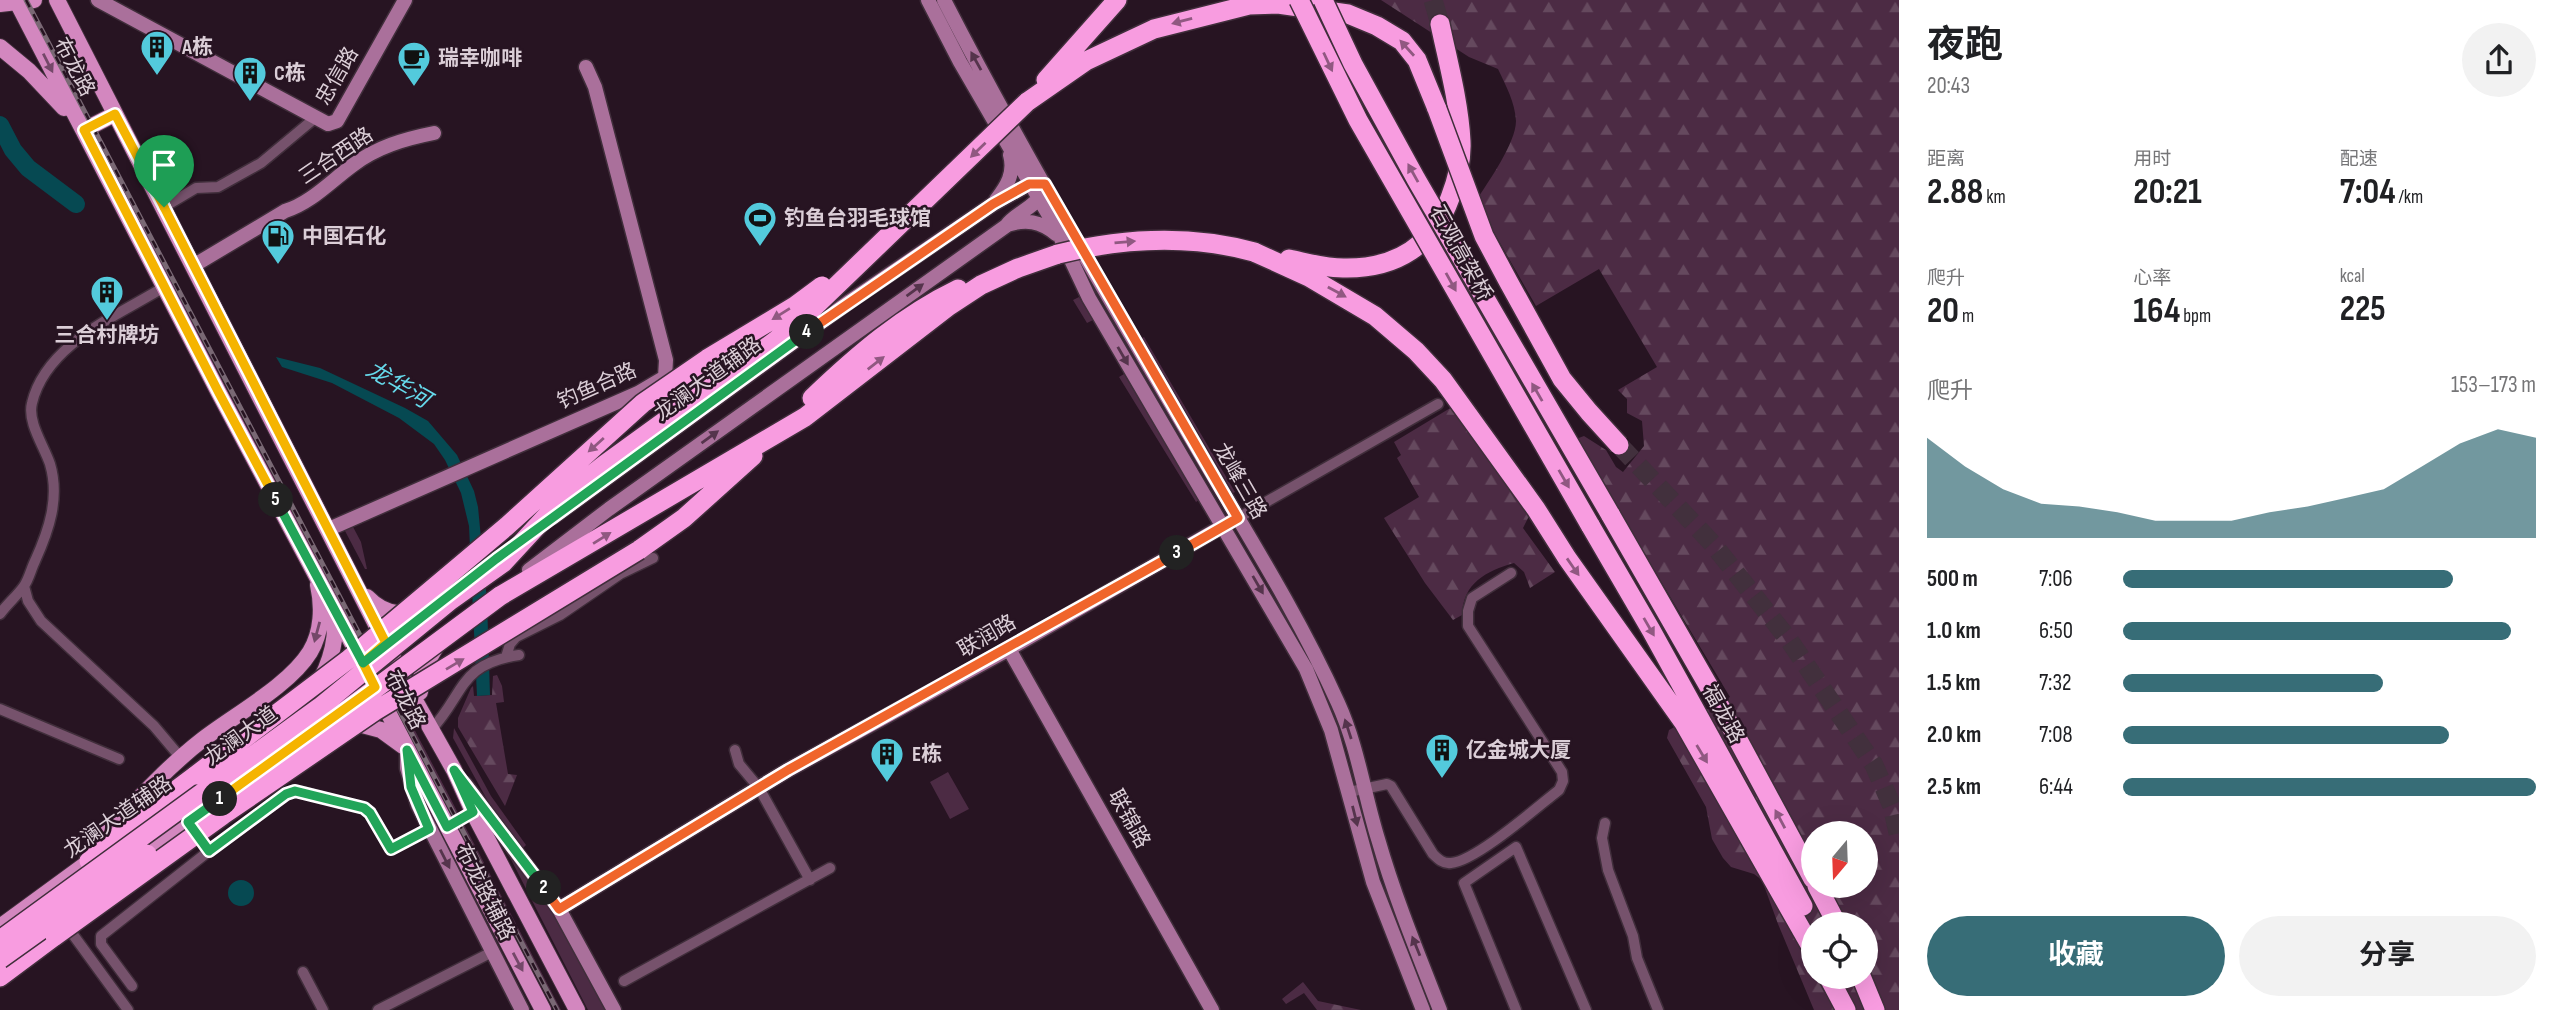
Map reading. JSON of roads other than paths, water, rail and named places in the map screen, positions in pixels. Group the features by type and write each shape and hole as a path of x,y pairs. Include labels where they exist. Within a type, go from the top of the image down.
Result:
{"highway":[{"path":"89,861 140,817 349,659 506,526 643,403 707,359 795,306 877,247 1027,102 1117,0"},
{"name":"石观高架桥","path":"1299,0 1358,120 1590,525"},
{"name":"石观高架桥","path":"1323,0 1353,64 1416,179 1610,514"},
{"path":"1027,102 1108,49 1177,22 1249,5 1312,7 1348,14 1377,26 1402,41 1417,60 1475,215 1508,281 1562,379 1619,445"},
{"path":"0,977 56,920 223,815 375,711 612,568 674,526 736,473 859,355 903,319 927,304 992,272 1059,246 1168,240 1214,243 1326,267 1369,267 1392,261 1410,252 1426,240 1438,225 1446,211 1458,173 1461,141 1440,24"},
{"name":"龙澜大道","path":"0,958 201,818 499,595 595,542 804,417 949,306 981,285 1059,246"},
{"name":"龙澜大道","path":"0,940 320,707 500,561 564,497 613,458 775,341 877,247"},
{"path":"1254,252 1344,296 1401,337 1432,367 1454,394 1684,723 1801,929"},
{"name":"福龙路","path":"1610,514 1716,699 1801,856"},
{"name":"福龙路","path":"1590,525 1658,642 1805,912"},
{"path":"1836,989 1848,1010"},
{"path":"1841,989 1848,1010"},
{"path":"1866,989 1875,1010"}],"main road":[{"name":"布龙路","path":"57,0 386,643 454,770 473,812 578,1010"},
{"name":"忠信路","path":"98,0 328,124 337,121 405,0"},
{"name":"龙峰三路","path":"928,0 1038,200 1059,246 1306,669 1331,730 1373,882 1423,1010"},
{"name":"龙峰三路","path":"944,0 1045,184 1295,618 1338,703 1366,789 1388,873 1440,1010"},
{"name":"布龙路","path":"22,1 164,287 331,601 543,1010"},
{"path":"0,5 22,1"},
{"path":"0,47 43,85 84,130 115,114"},
{"name":"钓鱼合路","path":"329,529 638,393 660,381 667,372 663,347 595,87 586,67"},
{"name":"三合西路","path":"194,266 285,211 301,206 366,156 405,139 434,133"},
{"path":"993,204 1011,175 1012,161 1006,144"},
{"name":"龙澜大道辅路","path":"0,927 89,861 130,836 296,717 439,602 500,561 850,300 993,204 1029,184 1045,184"},
{"path":"1006,226 1010,220 1038,200 1045,184"},
{"path":"0,958 375,687 671,465 1006,226 1020,221 1046,226 1059,246"},
{"path":"655,443 671,465"},
{"name":"联润路","path":"559,909 759,788 1238,518"},
{"path":"56,920 51,890 155,781 201,741 284,680 310,652 316,640 321,615 319,588 312,565"},
{"path":"360,591 374,605 397,615 418,612 439,602"},
{"path":"296,717 318,685 331,653 336,627 331,601"},
{"path":"428,724 420,685 422,671 431,653 453,627"},
{"name":"联锦路","path":"1009,649 1212,1010"},
{"path":"319,728 337,722 367,725 395,738 407,750"},
{"name":"布龙路辅路","path":"407,750 411,787 429,829 522,1010"},
{"name":"布龙路辅路","path":"454,770 559,909 614,1010"},
{"path":"447,827 473,812"},
{"path":"34,903 56,920"}],"street":[{"path":"164,207 195,188 218,187 261,163 315,118"},
{"path":"0,614 24,586 47,531 54,506 50,465 31,414 35,395 54,360 69,347 164,287"},
{"name":"联润路","path":"1238,518 1438,404"},
{"path":"506,657 510,644 516,637 560,615 620,575 653,558"},
{"path":"1349,792 1387,784 1391,786 1436,858 1451,863 1476,853 1562,786 1562,772 1468,626 1468,611 1472,598 1511,573"},
{"path":"24,586 28,601 41,621 153,726 181,758"},
{"path":"428,724 472,673 506,657 519,655"},
{"path":"0,709 119,759"},
{"path":"734,750 739,764 759,788 810,880"},
{"path":"132,986 101,944 102,936 286,794 295,791 364,808 370,813 391,849 429,829"},
{"path":"188,822 211,853"},
{"path":"1605,823 1602,828 1603,848 1608,870 1633,936 1637,958 1658,1010"},
{"path":"1516,1010 1464,883 1516,847 1586,1010"},
{"path":"624,981 830,868"},
{"path":"56,920 128,1010"},
{"path":"378,1010 492,952"},
{"path":"303,972 323,1010"}],"water":[{"path":"276,357 320,368 405,408 428,421 457,455 474,491 478,507 487,601 490,695 477,696 469,526 461,493 445,460 434,444 399,418 332,383 282,367"},
{"path":"241,880 250,884 254,893 250,902 241,906 232,902 228,893 232,884"}],"waterway":[{"name":"龙华河","path":"0,125 13,150 28,168 76,204"}],"tunnel":[{"path":"1433,0 1440,24"},
{"path":"1619,445 1712,543 1789,640 1874,765 1892,806 1899,837"}],"railway":[{"path":"26,0 557,1010"}],"place":[{"name":"A栋","path":"157,77"},
{"name":"瑞幸咖啡","path":"414,88"},
{"name":"C栋","path":"250,103"},
{"name":"钓鱼台羽毛球馆","path":"760,248"},
{"name":"中国石化","path":"278,266"},
{"name":"三合村牌坊","path":"107,322"},
{"name":"亿金城大厦","path":"1442,780"},
{"name":"E栋","path":"887,784"}]}
